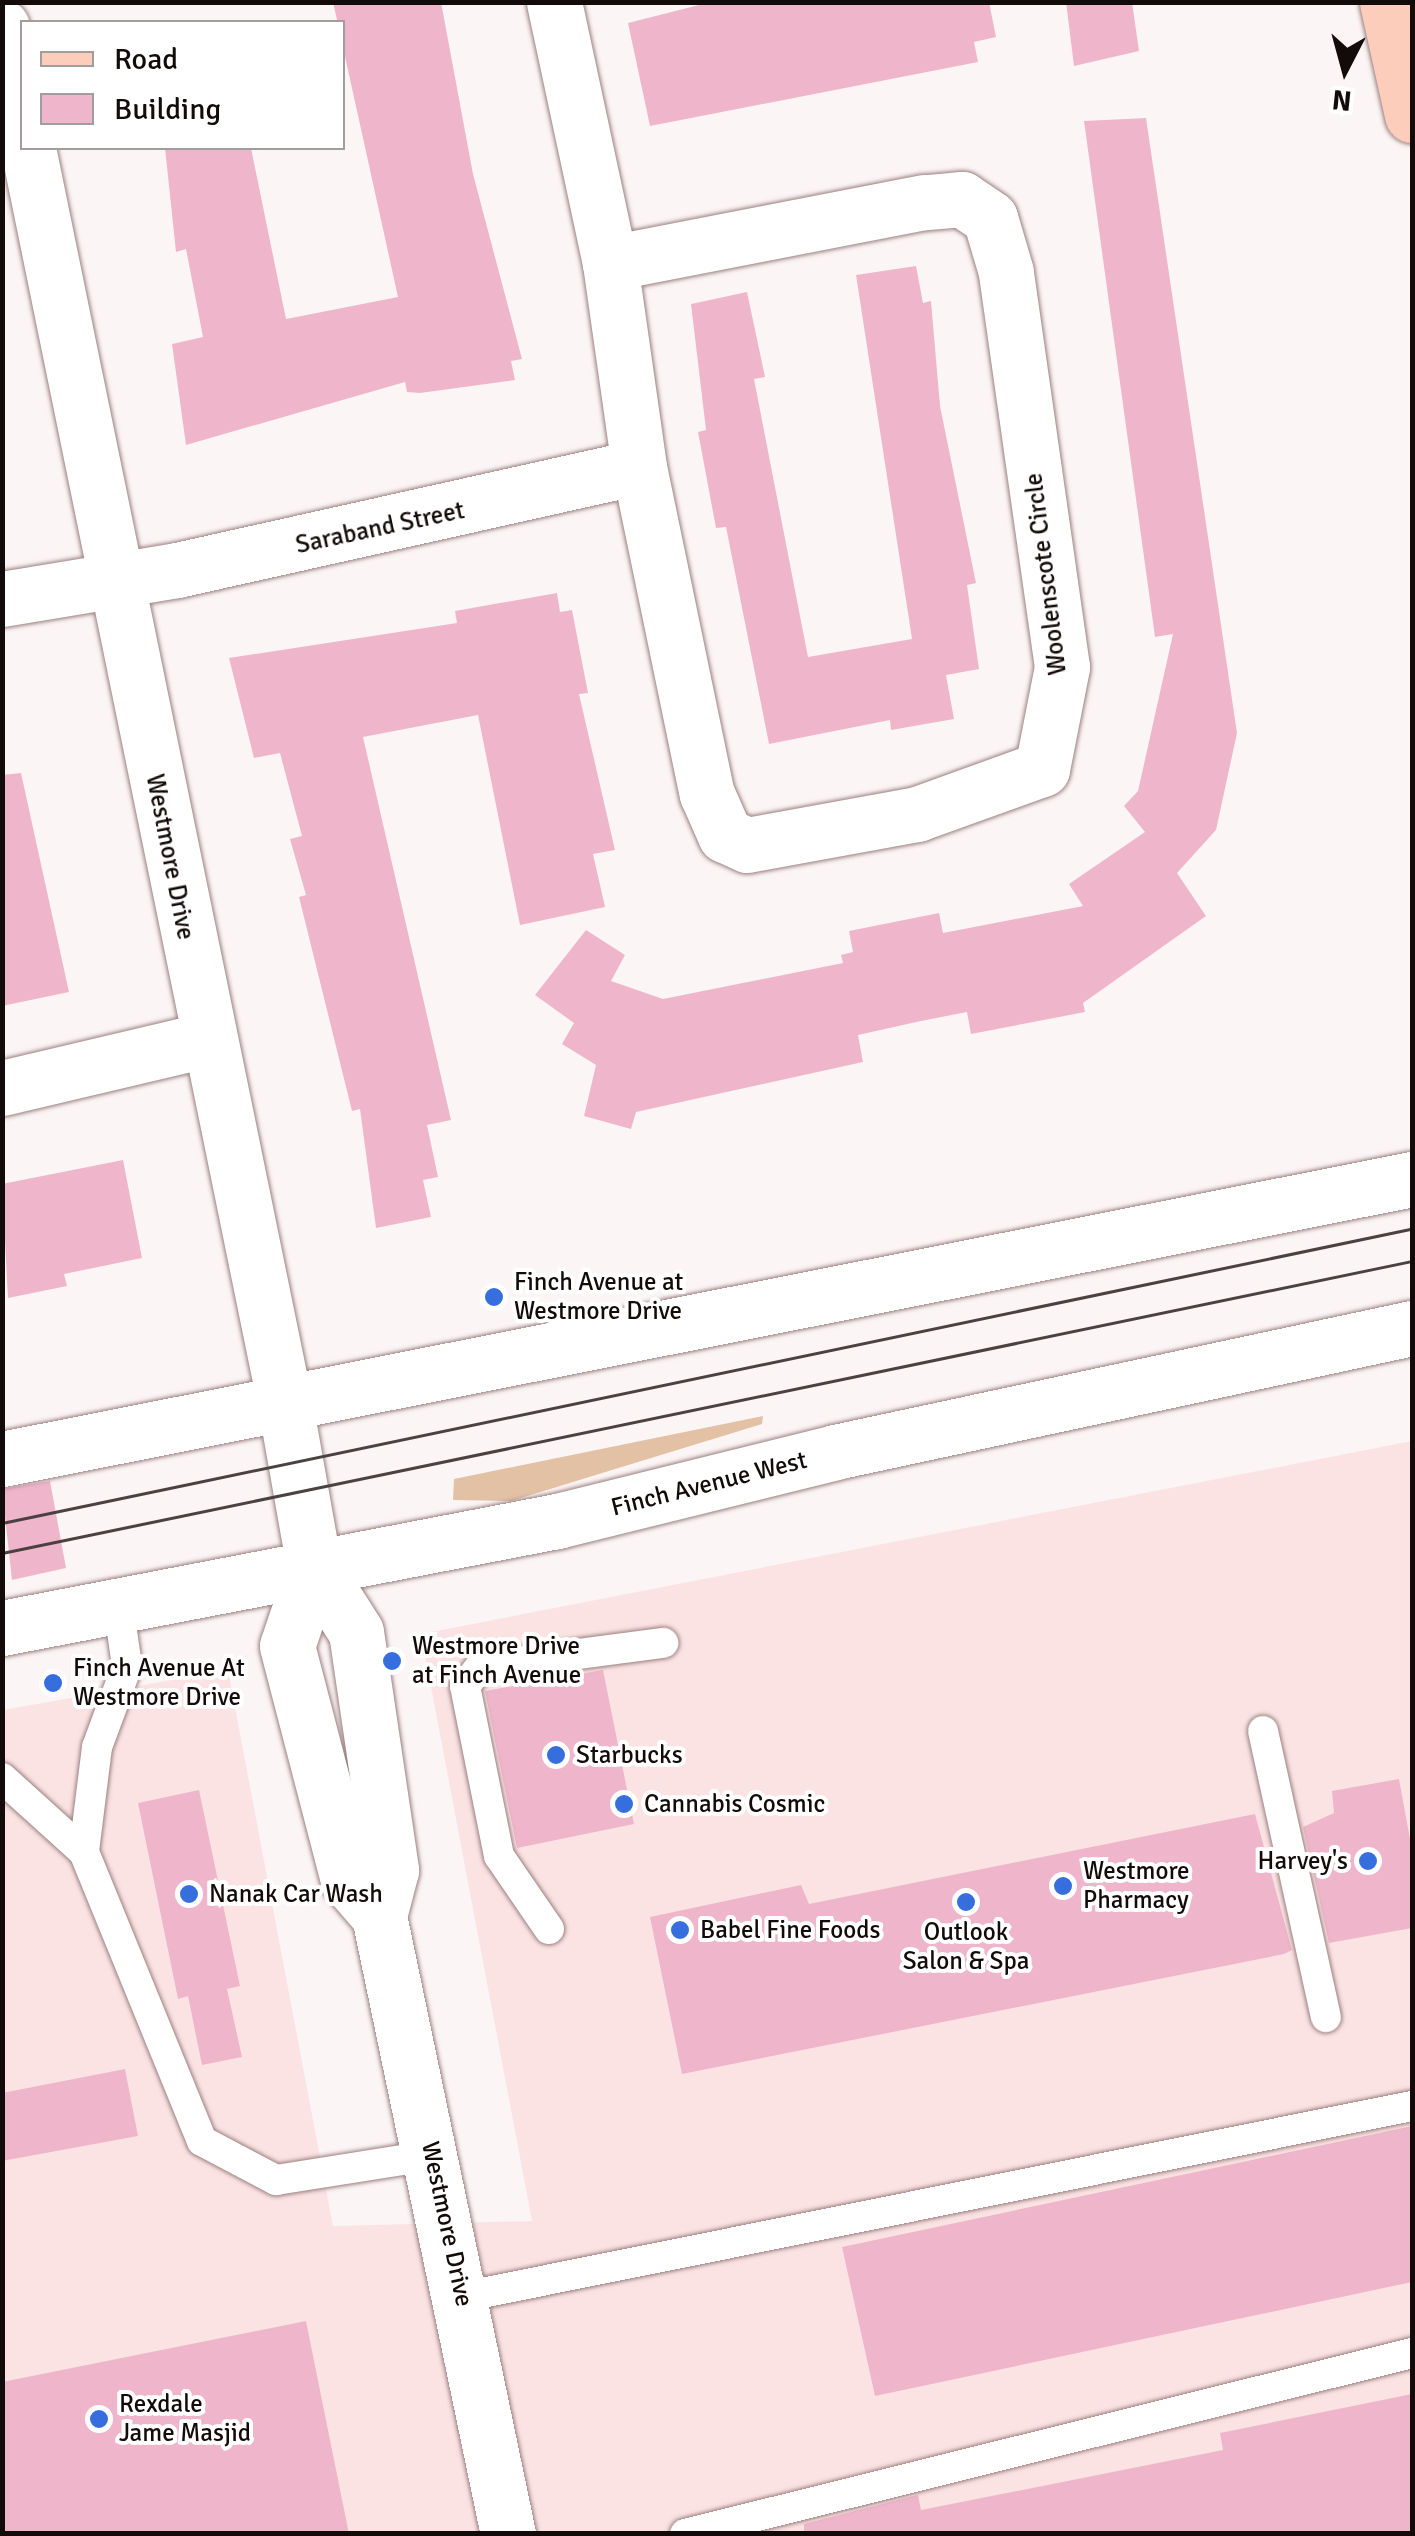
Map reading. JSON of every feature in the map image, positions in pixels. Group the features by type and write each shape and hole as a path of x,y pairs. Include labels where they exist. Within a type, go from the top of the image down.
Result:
{"main road":[{"path":"1387,2 1412,114"}],"street":[{"name":"Woolenscote Circle","path":"554,2 610,263 640,468 707,794 725,835 747,845 917,814 1042,769 1062,666 1006,272 990,218 962,199 924,202 610,263"},
{"path":"2,27 20,113"},
{"name":"Westmore Drive","path":"28,150 118,582 205,1040 285,1404 314,1566 356,1632 390,1870 379,1916 433,2154 508,2534"},
{"name":"Saraband Street","path":"2,600 118,582 640,468"},
{"path":"2,1088 205,1040"},
{"path":"2,1459 1412,1180"},
{"name":"Finch Avenue West","path":"2,1628 557,1521 835,1452 1412,1328"}],"lane":[{"path":"84,1852 98,1747 127,1666 118,1604"},
{"path":"549,1929 499,1856 465,1686 480,1667 663,1642"},
{"path":"1263,1731 1326,2017"},
{"path":"2,1778 84,1852 202,2141 276,2180 433,2154"},
{"path":"462,2297 1412,2106"},
{"path":"684,2534 1412,2354"}],"shaded area":[{"path":"763,1416 762,1424 511,1501 453,1500 454,1479"},
{"path":"1412,1441 1412,2533 3,2534 3,1710 228,1670 333,2226 532,2221 421,1634"}],"building":[{"path":"333,2 441,2 473,174 522,359 511,361 515,380 420,393 407,392 405,382 186,445 172,344 203,337 186,249 176,252 165,150 251,150 286,319 398,297 345,56 345,20 337,20"},
{"path":"711,2 989,2 996,37 974,42 978,62 650,126 628,23"},
{"path":"1066,2 1132,2 1139,51 1074,66"},
{"path":"1146,118 1237,733 1216,830 1177,873 1206,916 1083,1003 1085,1012 971,1034 967,1012 921,1021 858,1035 863,1062 636,1112 631,1129 584,1116 596,1065 562,1044 574,1023 535,995 586,930 625,955 611,981 663,999 843,963 841,955 853,952 849,931 939,913 943,933 1083,906 1069,884 1145,832 1124,806 1138,791 1173,634 1155,637 1084,121"},
{"path":"916,266 923,303 931,301 940,406 976,583 967,585 979,669 946,675 954,719 891,730 890,720 769,744 726,527 716,528 698,432 706,430 691,304 747,292 765,377 754,379 808,657 912,639 856,275"},
{"path":"557,593 560,612 572,610 588,693 579,694 615,850 593,854 605,907 520,925 478,715 363,737 451,1120 427,1125 438,1177 423,1180 431,1217 376,1228 360,1109 352,1111 299,897 306,895 290,839 302,836 280,753 254,758 229,658 457,623 455,611"},
{"path":"21,773 69,992 2,1006 2,775"},
{"path":"123,1160 142,1258 64,1274 67,1286 8,1298 2,1184"},
{"path":"50,1481 66,1568 12,1580 2,1489"},
{"name":"Starbucks","path":"603,1670 634,1824 517,1848 485,1691"},
{"name":"Harvey's","path":"1399,1779 1412,1850 1412,1928 1329,1943 1303,1827 1334,1813 1332,1791"},
{"name":"Nanak Car Wash","path":"199,1790 240,1986 227,1989 242,2057 202,2065 188,1996 178,1999 138,1803"},
{"path":"1255,1814 1292,1950 1284,1954 682,2074 650,1917 801,1885 809,1904"},
{"path":"125,2069 138,2136 2,2161 2,2093"},
{"path":"1412,2126 1412,2282 875,2396 842,2247"},
{"path":"306,2321 349,2534 2,2534 2,2382"},
{"path":"1412,2394 1412,2534 804,2534 804,2524 918,2495 921,2510 1223,2450 1220,2433"}],"tram line":[{"path":"2,1523 1410,1229"},
{"path":"2,1553 1412,1261"}],"place":[{"name":"Finch Avenue at Westmore Drive","path":"494,1297"},
{"name":"Westmore Drive at Finch Avenue","path":"392,1661"},
{"name":"Finch Avenue At Westmore Drive","path":"53,1683"},
{"name":"Starbucks","path":"556,1755"},
{"name":"Cannabis Cosmic","path":"624,1804"},
{"name":"Harvey's","path":"1368,1861"},
{"name":"Westmore Pharmacy","path":"1063,1886"},
{"name":"Nanak Car Wash","path":"189,1894"},
{"name":"Outlook Salon & Spa","path":"966,1902"},
{"name":"Babel Fine Foods","path":"680,1930"},
{"name":"Rexdale Jame Masjid","path":"99,2419"}]}
